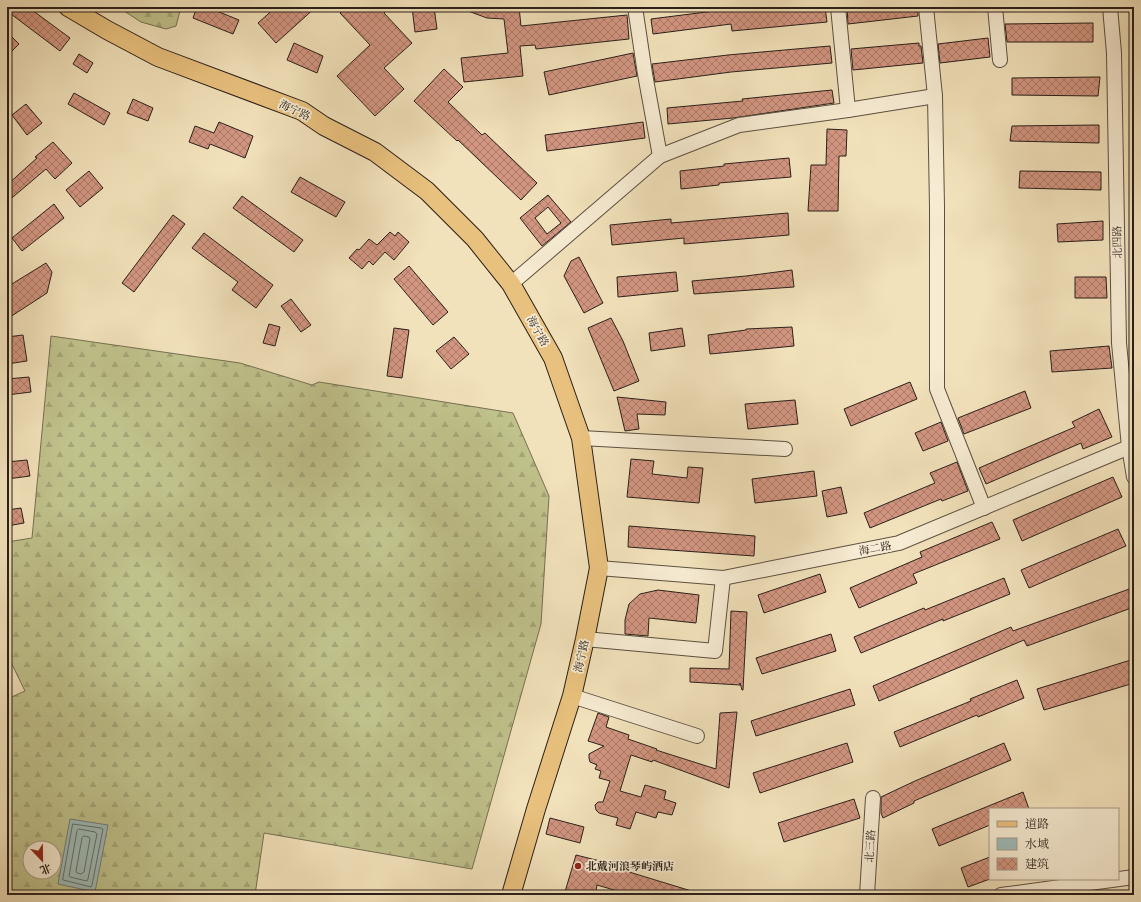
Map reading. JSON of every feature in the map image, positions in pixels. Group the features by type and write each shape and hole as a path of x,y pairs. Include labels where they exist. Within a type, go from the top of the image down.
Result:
{"main road":[{"name":"海宁路","path":"68,7 158,57 302,111 324,126 375,152 427,191 476,239 511,284 553,358 581,438 599,568 572,696 536,809 512,895"}],"street":[{"path":"635,7 645,74 660,156"},
{"path":"838,7 848,110"},
{"path":"926,7 935,96 937,207 937,389 984,508"},
{"path":"995,7 1000,60"},
{"name":"北四路","path":"1110,7 1114,61 1119,343 1132,446 1134,477"},
{"path":"511,284 660,156 739,125 935,96"},
{"path":"581,438 785,449"},
{"name":"海二路","path":"599,568 723,578 899,543 1132,446"},
{"path":"585,638 715,651 723,578"},
{"path":"572,696 697,736"},
{"name":"北三路","path":"867,895 873,798"},
{"path":"1119,879 1134,877"},
{"path":"1001,895 1112,880"}],"green space":[{"path":"118,7 181,7 176,26 166,29 141,22"},
{"path":"51,336 240,363 312,385 319,382 513,413 549,496 541,624 472,869 264,833 255,895 7,895 7,699 25,691 7,654 7,542 32,538"}],"water":[{"path":"70,819 108,825 95,892 58,884 59,880 62,880 62,862"}],"building":[{"path":"7,7 28,7 70,38 60,51 7,11"},
{"path":"197,7 207,7 239,20 233,34 193,18"},
{"path":"276,7 316,7 276,43 258,23"},
{"path":"347,7 390,7 384,13 412,43 384,68 404,89 375,116 337,76 370,45 340,13"},
{"path":"412,7 434,7 437,29 415,32"},
{"path":"460,7 519,7 521,26 627,15 629,39 536,49 535,45 520,46 523,76 464,82 461,58 508,53 504,19 487,18"},
{"path":"730,7 825,7 827,22 732,31 731,24 653,34 651,19 730,9"},
{"path":"847,7 918,7 918,16 848,24"},
{"path":"1093,23 1093,42 1007,42 1005,24"},
{"path":"7,32 19,44 7,56"},
{"path":"988,38 990,57 940,63 938,44"},
{"path":"294,43 323,56 317,73 287,60"},
{"path":"919,43 919,46 921,46 923,63 853,70 851,49"},
{"path":"830,46 832,63 731,72 655,82 652,64 728,55"},
{"path":"633,53 637,76 549,95 544,72"},
{"path":"79,54 93,63 87,73 73,64"},
{"path":"444,69 463,87 448,102 482,135 485,133 537,183 521,200 458,140 457,141 414,101"},
{"path":"1100,77 1098,96 1012,95 1012,78"},
{"path":"832,90 834,103 733,118 668,124 667,108 743,101 742,99"},
{"path":"74,93 110,113 104,125 68,104"},
{"path":"133,99 153,108 148,121 127,113"},
{"path":"26,104 42,123 27,135 12,115"},
{"path":"219,122 253,136 245,158 210,144 208,149 189,142 195,126 214,133"},
{"path":"643,122 645,138 547,151 545,135"},
{"path":"1099,125 1099,143 1010,141 1012,126"},
{"path":"827,129 847,130 846,156 839,156 838,211 808,211 811,165 826,165"},
{"path":"53,142 72,163 55,179 46,169 7,202 7,185 37,158 35,157"},
{"path":"789,158 791,177 719,183 719,185 681,189 680,171 724,166 724,164"},
{"path":"89,171 103,188 80,207 66,190"},
{"path":"1020,171 1101,172 1101,190 1019,188"},
{"path":"300,177 345,202 336,217 291,192"},
{"path":"548,195 571,222 542,246 520,218","holes":["548,207 561,223 547,234 535,218"]},
{"path":"242,196 303,240 294,252 233,208"},
{"path":"54,204 64,218 22,251 12,238"},
{"path":"788,213 789,235 684,244 684,238 612,245 610,225 671,219 671,223"},
{"path":"173,215 185,224 134,292 122,283"},
{"path":"1103,221 1103,240 1058,242 1057,224"},
{"path":"390,232 395,236 398,232 409,242 394,260 385,252 373,265 369,261 362,269 349,258 369,239 377,245"},
{"path":"204,233 273,285 256,308 232,290 238,282 192,248"},
{"path":"579,257 603,303 584,313 564,276 571,261"},
{"path":"46,263 52,272 47,293 7,319 7,287"},
{"path":"409,266 448,312 433,325 394,279"},
{"path":"792,270 794,287 694,294 692,281"},
{"path":"676,272 678,291 618,297 617,277"},
{"path":"1075,277 1106,277 1107,298 1075,298"},
{"path":"291,299 311,325 301,332 281,306"},
{"path":"611,318 623,341 639,381 614,391 588,328"},
{"path":"269,324 280,327 275,346 263,343"},
{"path":"792,327 794,346 710,354 708,335 746,329"},
{"path":"394,328 409,330 402,378 387,376"},
{"path":"682,328 685,346 651,351 649,333"},
{"path":"23,335 27,361 7,364 7,337"},
{"path":"454,337 469,354 451,369 436,351"},
{"path":"1109,346 1112,368 1052,372 1050,351"},
{"path":"29,377 31,392 7,395 7,379"},
{"path":"910,382 917,399 851,426 844,409"},
{"path":"1025,391 1031,408 964,434 958,418"},
{"path":"617,397 666,402 665,415 637,414 639,429 625,431"},
{"path":"795,400 798,424 748,429 745,404"},
{"path":"1099,409 1112,437 1083,449 1081,443 986,484 979,468 1075,427 1072,422"},
{"path":"941,422 948,441 923,451 915,433"},
{"path":"631,459 654,461 652,474 687,478 688,467 703,468 699,503 627,497"},
{"path":"27,460 30,476 7,479 7,462"},
{"path":"957,462 968,491 942,501 941,499 870,528 864,513 935,483 930,473"},
{"path":"814,471 817,496 755,503 752,479"},
{"path":"1113,477 1122,497 1022,541 1013,520"},
{"path":"841,487 847,513 827,517 822,491"},
{"path":"21,508 24,523 7,526 7,510"},
{"path":"992,522 1000,539 913,574 917,583 859,608 850,588 922,557 920,552"},
{"path":"629,526 755,536 754,556 628,547"},
{"path":"1118,529 1126,546 1029,588 1021,570"},
{"path":"820,574 826,592 764,613 758,595"},
{"path":"1004,578 1010,594 943,621 943,619 861,653 854,637 924,608 925,610"},
{"path":"1132,588 1134,594 1134,607 1027,646 1024,640 879,701 873,686 1011,627 1013,631"},
{"path":"658,590 699,595 696,623 649,618 648,636 625,634 625,620 629,604 640,594"},
{"path":"731,611 747,612 743,690 740,683 740,685 690,682 690,668 729,669"},
{"path":"831,634 836,651 762,674 756,658"},
{"path":"1134,659 1134,683 1044,710 1037,689"},
{"path":"1017,680 1024,698 978,717 977,715 900,747 894,732 971,701 970,699"},
{"path":"850,689 855,705 756,736 751,721"},
{"path":"737,712 729,788 653,760 652,762 631,755 620,791 641,797 645,785 666,791 664,799 676,803 672,815 658,812 656,818 636,812 630,829 616,825 618,818 599,813 596,810 595,805 598,802 603,802 610,781 599,778 601,771 595,769 597,765 590,762 589,758 589,754 604,746 588,741 598,713 609,717 606,727 629,735 628,739 657,749 656,750 716,769 720,713"},
{"path":"847,743 853,762 760,793 753,773"},
{"path":"1004,743 1011,760 914,801 914,803 883,818 881,813 881,797"},
{"path":"1023,792 1029,808 989,808 989,825 939,846 932,829"},
{"path":"854,799 860,818 784,842 778,823"},
{"path":"550,818 584,827 580,843 546,834"},
{"path":"576,855 604,862 603,864 698,893 698,895 631,895 597,885 595,895 564,895"},
{"path":"989,857 989,879 968,887 961,868"}],"place":[{"name":"北戴河浪琴屿酒店","path":"578,866"}]}
